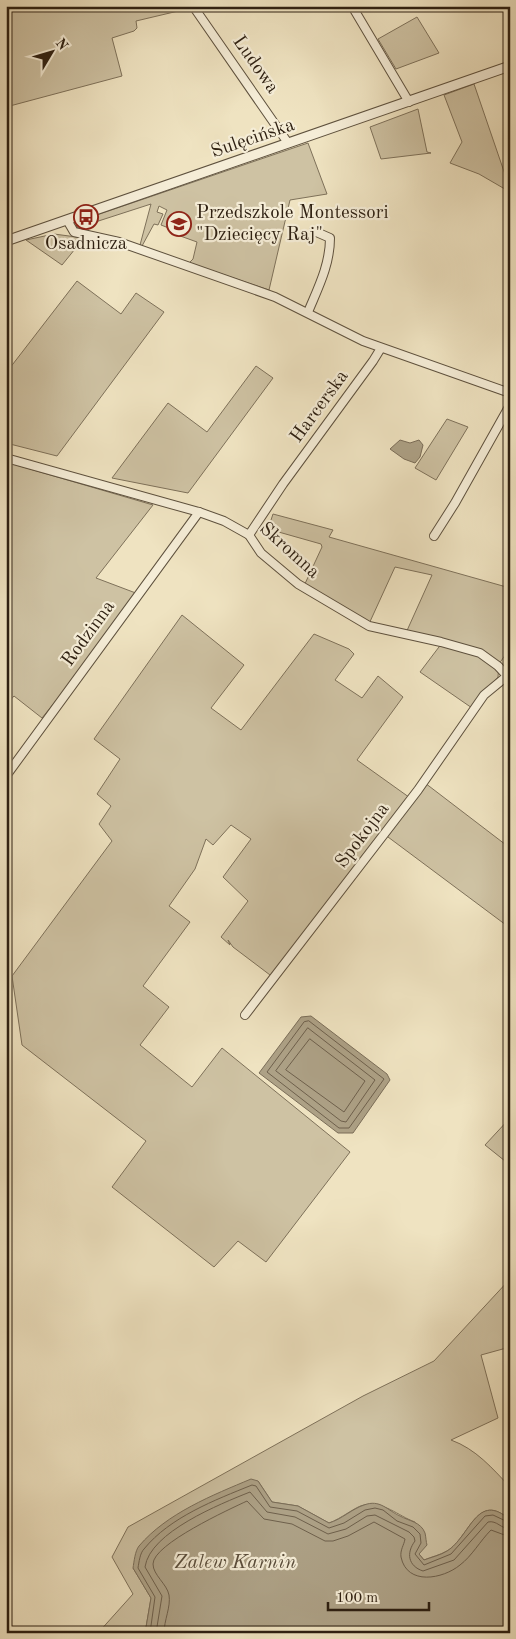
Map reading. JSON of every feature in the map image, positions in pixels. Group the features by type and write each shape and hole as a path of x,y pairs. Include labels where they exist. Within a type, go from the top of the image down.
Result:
{"street":[{"name":"Ludowa","path":"193,6 285,136 288,143"},
{"path":"352,6 408,102"},
{"name":"Sulęcińska","path":"6,241 510,66"},
{"path":"67,220 74,232 119,242 275,297 381,348 510,393"},
{"path":"308,312 322,280 330,252 330,238 314,231"},
{"name":"Harcerska","path":"249,535 283,484 381,348"},
{"path":"434,536 455,503 510,405"},
{"name":"Skromna","path":"6,458 199,512 224,521 249,535 261,553 298,584 369,626 441,642 480,654 498,666 508,678"},
{"name":"Rodzinna","path":"6,776 199,512"},
{"name":"Spokojna","path":"245,1015 418,790 484,695 508,678"}],"shaded area":[{"path":"6,6 191,6 191,8 136,21 137,28 134,31 112,38 122,76 6,107"},
{"path":"417,17 439,53 396,69 378,39"},
{"path":"474,84 510,192 479,174 450,163 462,142 444,95"},
{"path":"418,109 427,152 431,153 381,159 370,127"},
{"path":"308,143 327,194 290,200 269,290 189,263 193,259 197,242 172,233 174,230 161,225 167,210 159,206 157,212 163,214 158,225 154,224 142,246 140,245 151,204 83,226 82,232 76,226 79,221"},
{"path":"54,234 84,238 62,265 26,240"},
{"path":"77,281 121,314 136,293 164,312 57,456 6,443 6,373"},
{"path":"256,366 273,378 188,493 112,478 168,403 207,432"},
{"path":"447,419 468,427 436,480 415,468"},
{"path":"6,462 153,505 96,578 141,595 42,718 14,696 6,705"},
{"path":"273,514 333,530 329,537 510,588 510,648 499,664 498,677 472,708 420,672 442,643 405,635 432,575 395,567 368,626 303,588 322,547 321,544 268,529"},
{"path":"182,615 244,665 211,708 241,730 314,634 349,649 354,654 335,680 362,698 378,676 403,697 357,760 413,800 425,783 510,848 510,928 384,834 274,978 233,947 228,940 230,945 221,937 248,901 223,877 251,839 231,825 213,845 206,839 195,869 169,906 190,922 143,986 169,1007 140,1045 192,1087 222,1048 350,1152 266,1262 238,1241 214,1267 112,1187 146,1141 22,1045 12,976 112,841 99,824 111,806 97,794 120,759 94,739"},
{"path":"510,1118 510,1165 485,1145"},
{"path":"510,1279 510,1347 481,1355 498,1418 451,1440 476,1454 510,1487 510,1520 499,1512 489,1510 482,1513 447,1551 424,1560 419,1554 415,1522 391,1510 378,1505 364,1505 329,1523 298,1506 272,1502 258,1481 133,1568 151,1598 145,1633 98,1633 133,1594 112,1557 128,1527 363,1396 434,1361"}],"water":[{"path":"400,440 410,443 419,440 423,445 420,457 415,463 404,459 390,449"},
{"path":"311,1016 387,1074 390,1080 353,1133 338,1133 259,1073 301,1017"},
{"name":"Zalew Karnin","path":"251,1479 258,1481 272,1502 298,1506 329,1523 364,1505 379,1504 421,1526 425,1533 427,1545 419,1554 424,1560 447,1551 482,1513 489,1510 499,1512 510,1520 510,1633 145,1633 151,1598 133,1568 139,1546 163,1524 191,1506"}],"place":[{"name":"Osadnicza","path":"86,217"},
{"name":"Przedszkole Montessori \"Dziecięcy Raj\"","path":"179,224"}]}
